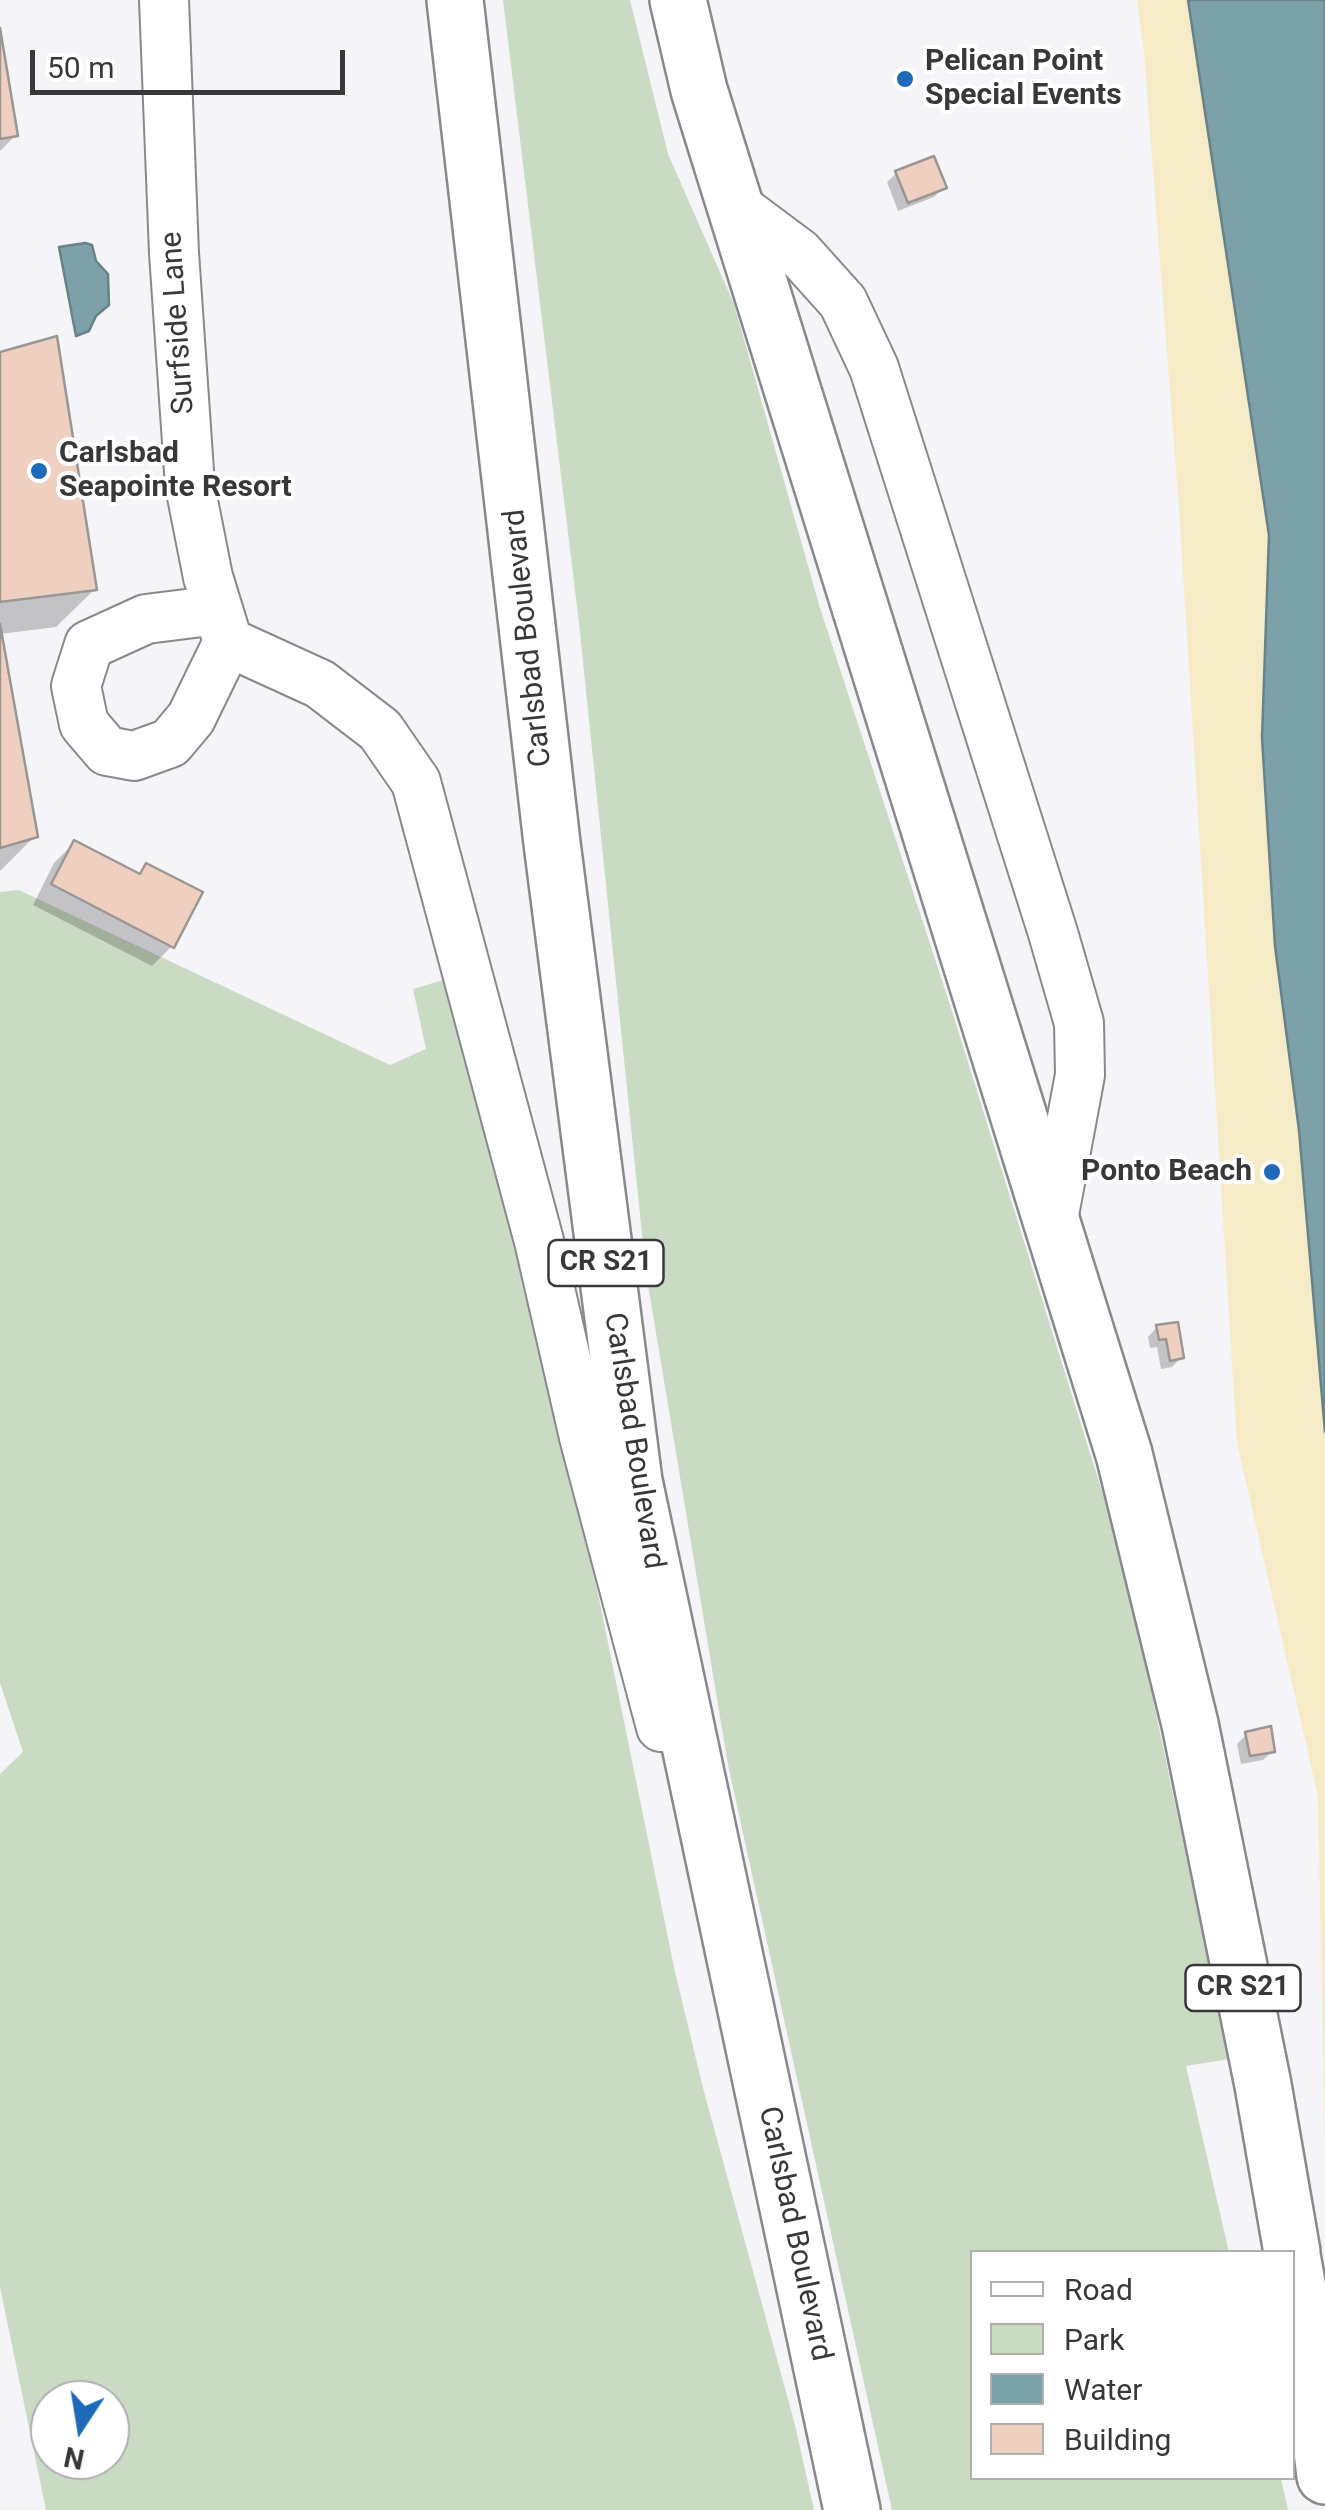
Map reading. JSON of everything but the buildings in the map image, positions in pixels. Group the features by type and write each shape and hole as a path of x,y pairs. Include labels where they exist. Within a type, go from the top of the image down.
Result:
{"main road":[{"name":"Carlsbad Boulevard","path":"454,0 555,862 634,1481 852,2510"},
{"name":"CR S21","path":"678,0 699,90 1124,1454 1190,1724 1264,2085 1291,2250"},
{"name":"CR S21","path":"1295,2271 1325,2476"}],"street":[{"name":"Surfside Lane","path":"164,0 174,253 190,486 208,578 223,626 320,684 380,730 416,782 539,1241 584,1437 783,2179"},
{"path":"736,206 799,253 843,302 874,368 1053,933 1078,1023 1080,1075 1052,1225"}],"green space":[{"path":"503,0 630,0 668,154 734,304 820,608 953,1014 1124,1562 1229,2059 1186,2066 1229,2250 970,2250 970,2480 1281,2480 1288,2510 892,2510 728,1765 646,1273 579,623"},
{"path":"19,890 390,1065 426,1049 413,989 450,978 561,1412 675,1972 814,2510 46,2510 40,2480 130,2480 130,2380 30,2380 30,2432 0,2287 0,1774 23,1752 0,1683 0,892"}],"sand":[{"name":"Ponto Beach","path":"1137,0 1257,0 1325,220 1325,2137 1318,1796 1237,1443 1179,508"}],"water":[{"path":"1188,0 1325,0 1325,1432 1299,1130 1275,946 1262,738 1269,535"},
{"path":"92,245 96,261 108,274 109,305 96,316 89,331 76,336 59,247"}],"place":[{"name":"Pelican Point Special Events","path":"905,79"},
{"name":"Carlsbad Seapointe Resort","path":"39,471"},
{"name":"Ponto Beach","path":"1272,1172"}]}
